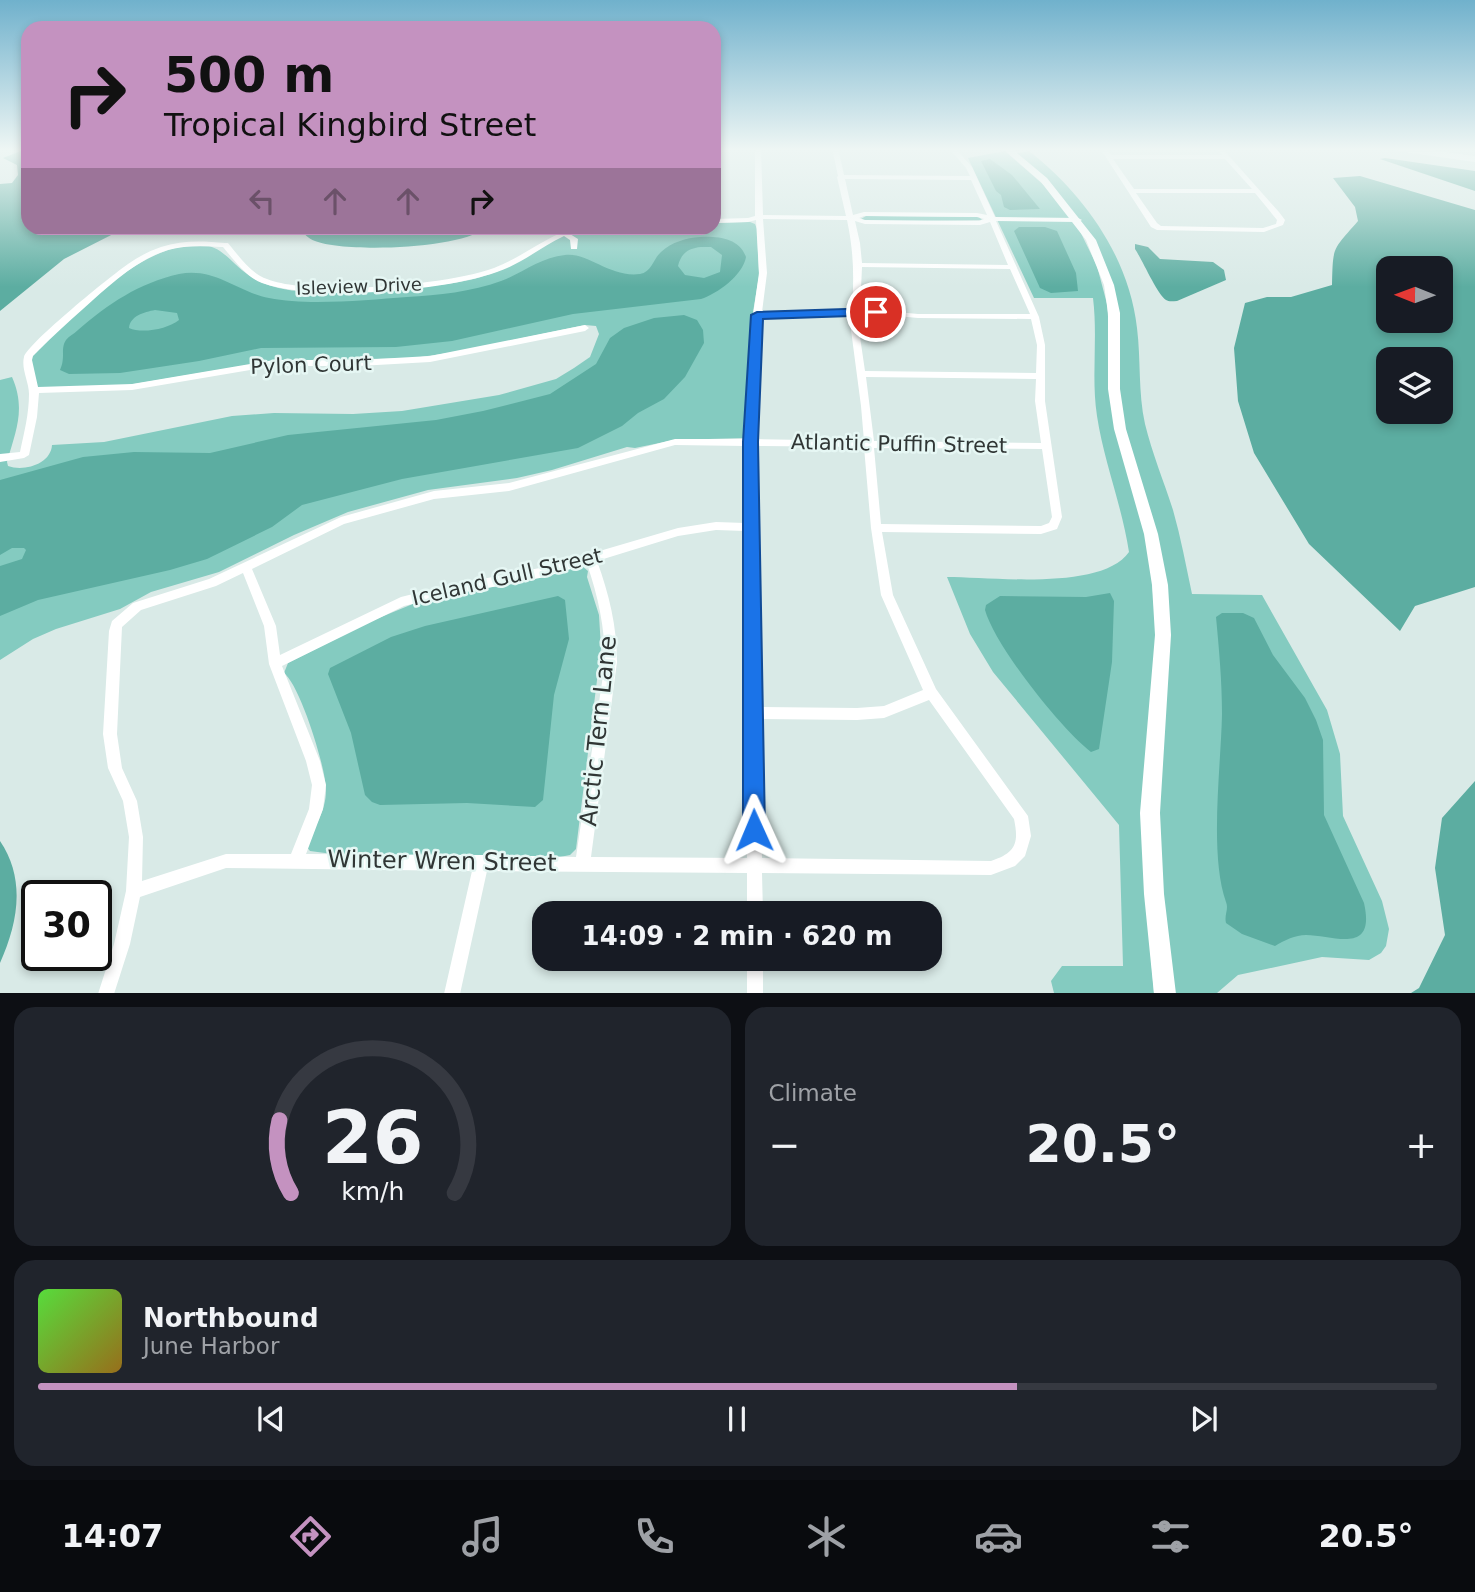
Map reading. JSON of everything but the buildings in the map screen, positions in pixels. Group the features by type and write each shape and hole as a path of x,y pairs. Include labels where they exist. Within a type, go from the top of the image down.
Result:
{"main road":[{"path":"1057,194 1078,219 1091,240 1110,292 1114,313 1114,389 1120,429 1151,534 1160,585 1161,668 1150,813 1154,894 1165,993"}],"street":[{"path":"755,901 750,442 757,315 763,273 759,194"},
{"name":"Winter Wren Street","path":"134,891 226,861 754,864 991,869 1013,860 1023,846 1025,831 1021,816 931,693 887,594 876,528 862,374 855,330 858,265 845,194"},
{"path":"876,528 1028,530 1052,526 1057,517 1040,401 1041,345 1035,317 981,194"},
{"path":"1134,194 1154,225 1163,229 1264,230 1276,226 1280,217 1261,194"},
{"path":"721,215 752,214 759,218"},
{"path":"721,221 851,218 865,222 980,223 992,219 1078,219"},
{"name":"Isleview Drive","path":"0,458 24,455 33,415 34,390 27,365 29,355 131,263 172,246 193,243 225,246 262,281 291,288 338,289 441,283 471,278 510,264 559,235"},
{"path":"568,235 573,237 574,247"},
{"path":"858,265 1014,267"},
{"path":"757,315 856,313 1035,317"},
{"name":"Pylon Court","path":"34,390 132,387 274,363 359,363 430,359 585,328"},
{"path":"862,374 1040,376"},
{"name":"Atlantic Puffin Street","path":"106,993 122,944 134,891 136,837 130,801 115,768 110,734 116,625 137,606 149,600 212,583 341,521 434,495 509,487 675,442 1047,446"},
{"name":"Iceland Gull Street","path":"275,664 401,602 445,590 545,572 678,532 716,527 751,527"},
{"name":"Arctic Tern Lane","path":"583,863 611,662 608,606 591,559"},
{"path":"246,568 270,626 275,664 313,761 319,785 316,808 296,860"},
{"path":"753,713 884,712 931,693"},
{"path":"452,993 481,862"},
{"path":"755,971 755,993"}],"shaded area":[{"path":"0,194 21,194 21,235 111,235 64,259 0,311"},
{"path":"985,194 1052,194 1077,225 1097,266 1107,304 1110,342 1151,568 1156,633 1144,875 1154,993 1054,993 1051,981 1062,966 1123,966 1119,825 993,672 970,634 947,577 1071,577 1096,572 1115,564 1129,552 1097,416 1093,298 1034,298"},
{"path":"1028,194 1040,209 1010,210 1004,207 1001,195"},
{"path":"1054,194 1074,194 1101,229 1124,276 1137,328 1145,424 1173,510 1192,594 1262,595 1327,710 1340,754 1343,816 1382,901 1389,929 1386,946 1381,953 1369,960 1322,957 1238,975 1217,993 1165,993 1154,894 1160,585 1120,429 1108,284 1078,219"},
{"path":"1345,194 1422,194 1475,210 1475,587 1415,606 1400,631 1309,544 1254,453 1238,401 1234,348 1245,303 1267,297 1291,297 1332,285 1336,250 1358,221 1355,207"},
{"path":"866,216 979,217 982,220 866,222 861,219"},
{"path":"750,222 755,224 757,229 759,276 753,312 749,390 743,438 674,440 635,448 627,447 552,470 517,478 428,490 348,512 219,572 151,592 120,609 56,629 33,639 0,660 0,380 12,377 16,389 18,420 7,462 8,466 21,468 42,462 52,445 104,442 232,416 402,411 499,395 556,379 590,357 599,334 596,326 585,325 456,352 413,358 273,361 128,385 38,388 29,363 35,351 102,290 140,263 179,247 206,246 223,253 257,280 285,289 325,291 418,287 461,282 498,271 564,235 721,235 721,223"},
{"path":"1019,227 1045,227 1057,231 1076,273 1078,291 1051,293 1040,288 1014,231"},
{"path":"306,235 472,235 429,245 376,248 330,245"},
{"path":"714,237 733,242 746,257 740,270 728,283 701,299 573,314 452,341 396,347 261,348 120,373 69,374 60,370 66,340 89,320 137,289 179,274 204,274 257,295 284,300 374,300 478,288 509,278 548,259 565,255 582,257 619,272 640,274 647,271 665,249 679,241","holes":["711,247 722,255 720,272 704,278 685,275 678,266 681,258 689,250","155,310 177,313 179,320 155,330 129,328 142,313"]},
{"path":"1135,244 1148,247 1160,259 1213,262 1224,270 1226,280 1177,301 1167,301 1154,284 1135,249"},
{"path":"684,315 697,320 703,330 704,343 685,377 664,399 638,413 622,426 578,448 402,479 302,505 272,527 207,559 38,600 0,616 0,566 22,559 26,550 12,548 0,555 0,480 83,457 134,452 210,453 288,435 436,420 483,411 550,394 596,364 610,338 624,328 654,318"},
{"path":"577,566 588,571 587,577 599,615 601,648 576,849 570,855 560,857 340,855 310,851 306,846 324,805 325,779 304,709 284,673 288,663 369,622 420,601 455,592 520,583"},
{"path":"1110,593 1114,601 1112,662 1099,749 1091,752 1063,725 1030,686 1002,644 985,610 986,605 1000,596 1086,597"},
{"path":"558,596 565,600 569,639 554,695 543,800 535,807 467,803 380,805 372,802 365,795 351,733 328,674 330,668 391,637 425,626"},
{"path":"1222,613 1243,613 1254,618 1273,655 1305,698 1316,720 1323,740 1324,815 1364,903 1366,920 1364,930 1358,936 1339,939 1302,935 1275,946 1242,934 1226,923 1227,905 1221,882 1217,835 1222,714 1216,617"},
{"path":"1475,781 1475,993 1411,993 1419,988 1445,935 1435,868 1442,818"},
{"path":"0,841 14,870 16,901 15,917 0,963"}],"route":[{"path":"754,830 750,442 757,315 809,316 876,312"}]}
